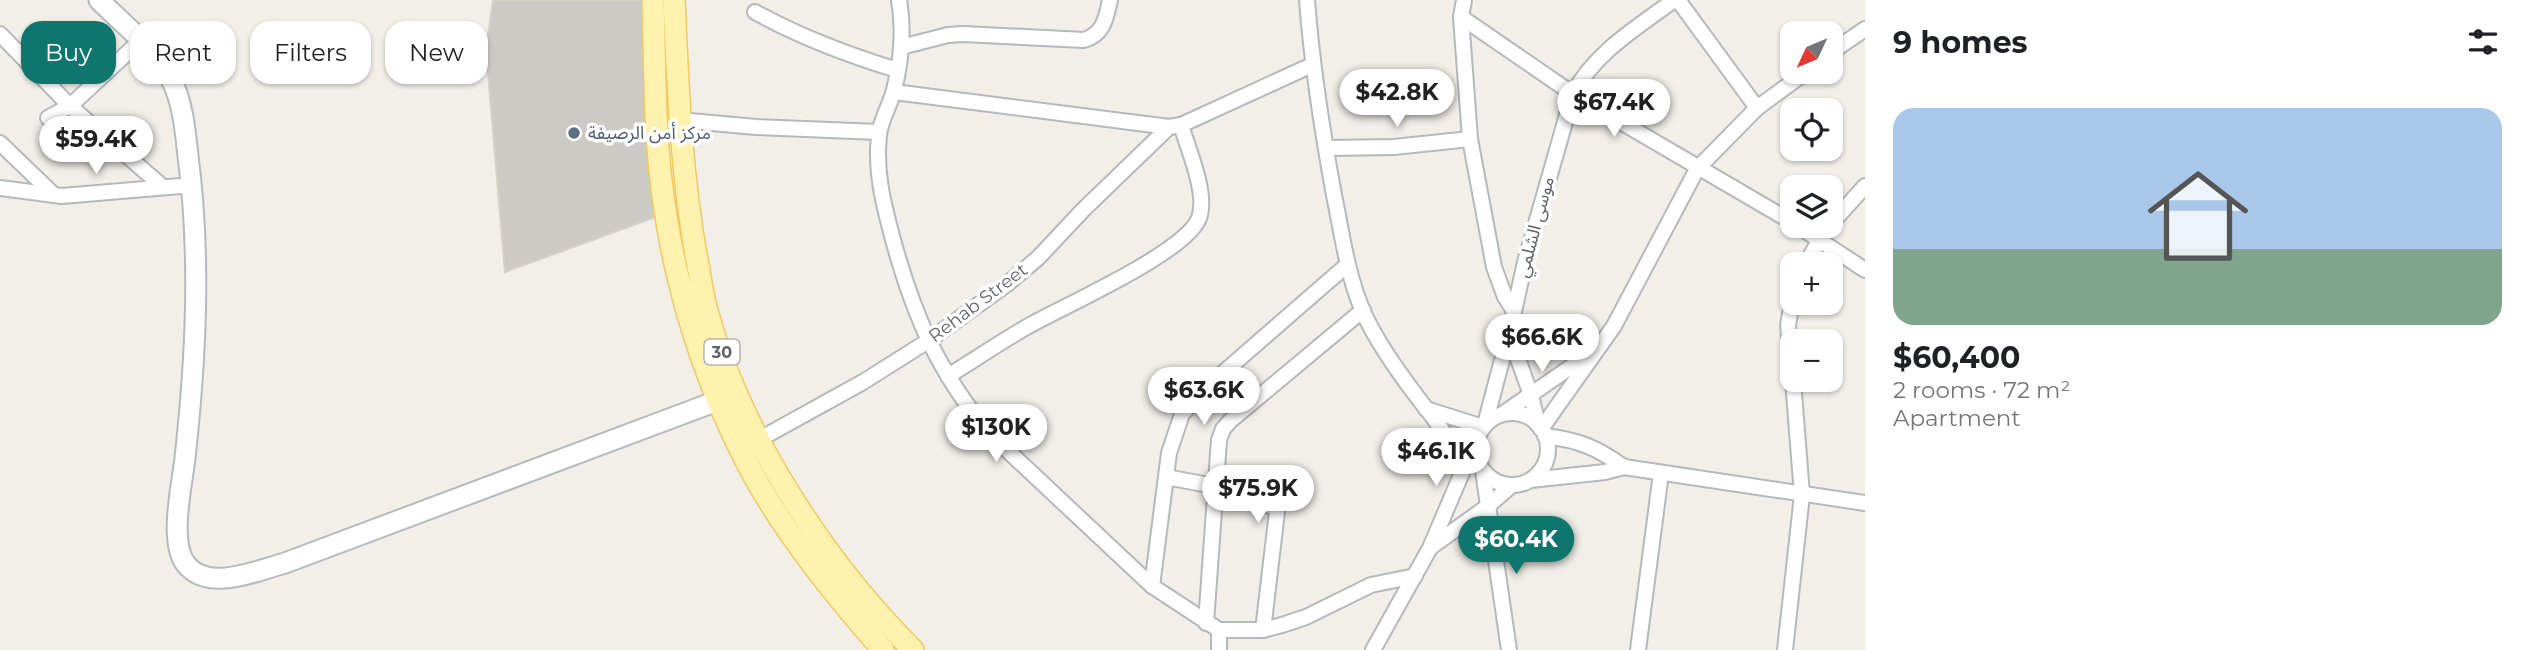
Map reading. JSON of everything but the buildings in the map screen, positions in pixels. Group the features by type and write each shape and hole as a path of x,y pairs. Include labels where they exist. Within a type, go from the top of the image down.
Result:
{"main road":[{"name":"30","path":"653,0 656,131 673,259 717,401 754,477 787,528 883,650"},
{"name":"30","path":"674,0 686,203 706,307 746,416 806,519 850,579 913,650"},
{"path":"654,34 676,33"}],"street":[{"path":"99,0 130,32"},
{"path":"899,0 901,47 894,92 879,132 878,179 882,198 908,295 928,341 968,408 991,435 1152,586 1213,627 1263,630 1306,617 1371,586 1415,576"},
{"path":"901,47 963,34 1084,40 1100,31 1110,0"},
{"path":"1307,0 1312,65 1325,148 1348,265 1363,310 1380,342 1426,409 1476,465 1495,482 1512,485 1624,467 1865,503"},
{"path":"1464,0 1461,17 1470,139 1494,267 1505,298 1514,311"},
{"path":"1676,0 1757,108"},
{"name":"موسى الشلمي","path":"1484,426 1537,215 1573,94 1588,69 1602,54 1676,0"},
{"path":"755,12 796,33 855,57 897,70"},
{"path":"1461,17 1573,94 1780,215"},
{"path":"1843,44 1865,30"},
{"path":"0,34 70,106 163,187"},
{"path":"48,118 70,106 130,49"},
{"path":"894,92 1175,126 1312,65"},
{"path":"173,84 179,96 192,185 196,313 191,402 178,537 181,556 194,572 203,577 236,576 285,563 717,401"},
{"path":"1541,430 1614,326 1697,169 1757,108 1790,84"},
{"path":"679,120 756,127 879,132"},
{"path":"948,376 1025,328 1131,272 1180,241 1193,229 1201,205 1197,179 1175,126"},
{"name":"Rehab Street","path":"758,440 863,382 928,341 1038,258 1083,210 1175,126"},
{"path":"1325,148 1394,147 1470,139"},
{"path":"0,143 54,195"},
{"path":"0,188 72,196 192,185"},
{"path":"1843,211 1865,186"},
{"path":"1812,252 1819,238 1865,270"},
{"path":"1152,586 1168,453 1182,414 1224,372 1348,265"},
{"path":"1219,650 1213,627 1214,486 1219,440 1223,429 1363,310"},
{"path":"1509,334 1548,448 1546,461 1530,480"},
{"path":"1509,650 1488,506 1476,465 1476,448 1484,426 1598,348"},
{"path":"1785,650 1802,495 1794,392"},
{"path":"1426,409 1484,426"},
{"path":"1501,415 1518,414 1541,430 1601,451 1624,467"},
{"path":"1373,650 1476,465"},
{"path":"1638,650 1661,473"},
{"path":"1166,477 1214,486 1272,505 1277,512 1263,630"},
{"path":"1430,548 1512,485"}],"place":[{"name":"مركز أمن الرصيفة","path":"574,133"}]}
